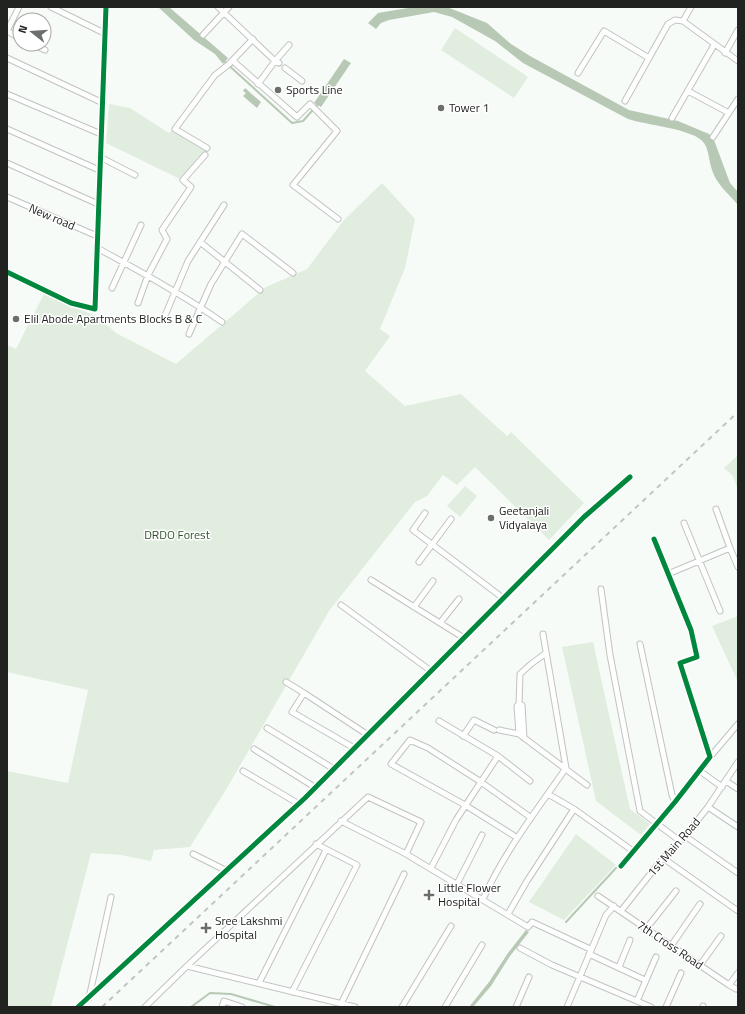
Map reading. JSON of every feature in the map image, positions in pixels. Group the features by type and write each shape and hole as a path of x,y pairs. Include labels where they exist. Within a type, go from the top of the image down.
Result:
{"street":[{"path":"7,31 19,7"},
{"path":"50,7 104,33"},
{"path":"7,272 72,303 95,309 106,7"},
{"path":"218,7 277,62"},
{"path":"203,35 229,7"},
{"path":"682,21 691,7"},
{"path":"625,101 671,21 682,21 738,61"},
{"path":"725,53 738,30"},
{"path":"578,73 604,31 649,58"},
{"path":"207,148 175,129 215,75 233,61 253,39"},
{"path":"258,84 277,62 288,45"},
{"path":"672,118 714,45"},
{"path":"7,58 102,103"},
{"path":"233,61 298,118 310,104 337,131 294,185 338,219"},
{"path":"285,68 302,81"},
{"path":"688,90 729,113"},
{"path":"7,94 101,134"},
{"path":"713,137 738,99"},
{"path":"7,129 99,170"},
{"path":"138,303 148,275 167,239 162,230 191,187 183,180 205,155"},
{"path":"100,157 135,175"},
{"path":"7,163 98,204"},
{"name":"New road","path":"7,199 97,236"},
{"path":"164,318 174,291 200,242 224,205"},
{"path":"112,288 141,225"},
{"path":"189,334 200,307 225,261 242,234 293,273"},
{"path":"200,242 260,290"},
{"path":"98,248 148,275 222,322"},
{"path":"78,1007 316,788 584,517 630,476"},
{"path":"716,509 738,568"},
{"path":"425,513 413,530 503,598"},
{"path":"419,562 451,519"},
{"path":"684,524 720,611"},
{"path":"654,539 693,637 698,657 680,663 710,757"},
{"path":"668,574 730,548"},
{"path":"371,580 464,638"},
{"path":"414,607 433,581"},
{"path":"601,589 610,655 640,811 680,841"},
{"path":"440,623 459,599"},
{"path":"341,606 431,671"},
{"path":"483,899 494,876 516,838 566,768 543,634"},
{"path":"640,644 672,796 675,802"},
{"path":"519,734 517,706 519,704 520,674 546,653"},
{"path":"286,682 368,735"},
{"path":"304,693 292,712 354,748"},
{"path":"519,704 522,705 524,738"},
{"path":"463,736 474,720 497,730 519,734 587,785"},
{"path":"440,721 498,756 530,781"},
{"path":"621,866 738,724"},
{"path":"267,728 334,769"},
{"path":"516,838 465,805 391,764 410,740 428,748 481,782 530,817"},
{"path":"254,750 316,788"},
{"path":"431,868 465,805 498,756"},
{"name":"1st Main Road","path":"620,911 663,858 685,836 708,807 738,762"},
{"path":"243,771 299,804"},
{"path":"700,771 722,787"},
{"path":"726,781 738,789"},
{"path":"548,794 633,850"},
{"path":"145,1007 316,844 368,797 421,822 406,854"},
{"path":"708,807 738,827"},
{"path":"508,914 527,880 574,810"},
{"path":"341,821 431,868 528,927 532,922 645,980"},
{"path":"457,884 482,835"},
{"path":"685,836 738,873"},
{"path":"292,992 357,865 316,844"},
{"path":"259,983 326,850"},
{"path":"193,854 227,870"},
{"path":"663,858 738,911"},
{"path":"341,1004 404,874"},
{"path":"646,929 676,891"},
{"name":"7th Cross Road","path":"598,896 736,989"},
{"path":"89,998 111,897"},
{"path":"671,946 700,904"},
{"path":"567,1007 606,916 614,906"},
{"path":"402,1007 451,926"},
{"path":"700,965 721,936"},
{"path":"619,967 630,940"},
{"path":"445,1007 482,945"},
{"path":"520,948 580,977 651,1007"},
{"path":"637,1001 656,957"},
{"path":"187,966 355,1007"},
{"path":"729,985 738,973"},
{"path":"666,1007 681,974"},
{"path":"516,1007 529,977"},
{"path":"222,1007 224,1001 242,1007"}],"green space":[{"path":"455,28 528,77 514,98 441,50"},
{"path":"109,104 130,108 169,133 173,129 207,151 180,179 106,143"},
{"name":"DRDO Forest","path":"382,183 415,219 405,268 380,329 390,336 365,371 405,406 461,394 507,436 511,432 584,503 549,540 475,467 457,485 443,475 427,496 415,502 329,611 227,788 190,847 154,850 151,861 121,855 91,853 51,1007 7,1007 7,771 68,783 88,690 7,672 7,345 16,349 44,294 98,317 116,333 176,364 266,287 307,269 344,220"},
{"path":"738,455 738,490 733,476 724,468"},
{"path":"465,486 477,496 460,517 447,506"},
{"path":"738,616 738,682 712,626"},
{"path":"593,642 630,809 650,824 641,835 596,801 562,647"},
{"path":"576,834 616,865 564,920 529,902"}],"shaded area":[{"path":"158,7 169,7 228,58 223,64 215,54 194,40"},
{"path":"414,7 447,7 487,23 511,44 530,56 629,110 678,121 709,134 714,140 730,183 738,192 738,205 716,180 704,143 699,138 691,134 628,119 523,63 495,41 452,17 434,12 389,20 381,23 376,29 368,23 378,13"},
{"path":"344,59 351,63 321,107 314,103"},
{"path":"245,88 261,102 257,108 243,96 246,93 243,91"},
{"path":"526,930 529,932 510,956 491,986 473,1007 469,1007 489,982 508,953"}],"waterway":[{"path":"224,61 292,123 303,121 319,103"},
{"path":"566,922 616,868"},
{"path":"191,1007 210,993 231,994 275,1007"}],"railway":[{"path":"102,1007 738,412"}],"cycle path":[{"path":"7,272 71,303 95,309 106,7"},
{"path":"78,1007 305,798 584,517 630,477"},
{"path":"621,866 675,802 710,757 680,663 697,657 691,630 654,539"}],"place":[{"name":"Sports Line","path":"278,90"},
{"name":"Tower 1","path":"441,108"},
{"name":"Elil Abode Apartments Blocks B & C","path":"16,319"},
{"name":"Geetanjali Vidyalaya","path":"491,518"},
{"name":"Little Flower Hospital","path":"429,895"},
{"name":"Sree Lakshmi Hospital","path":"206,928"}]}
